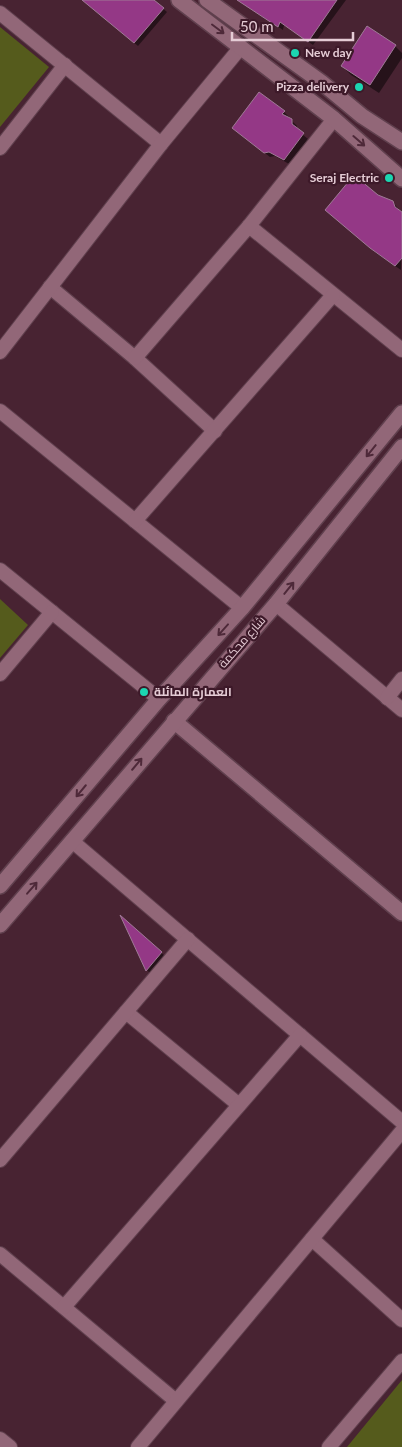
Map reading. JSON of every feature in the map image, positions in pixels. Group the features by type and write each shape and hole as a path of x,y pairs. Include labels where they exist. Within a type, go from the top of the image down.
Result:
{"main road":[{"path":"179,0 334,119 402,179"},
{"path":"207,0 321,82 362,116 402,142"},
{"name":"شارع محكمة","path":"0,886 159,699 242,608 402,413"},
{"name":"شارع محكمة","path":"0,924 276,604 402,447"},
{"path":"174,721 400,907"}],"street":[{"path":"0,13 161,144"},
{"path":"0,352 161,144 241,47"},
{"path":"0,148 65,66"},
{"path":"136,358 249,226 334,119"},
{"path":"249,226 402,350"},
{"path":"50,287 136,358 215,431"},
{"path":"135,521 333,295"},
{"path":"0,411 242,608"},
{"path":"0,570 159,699"},
{"path":"276,604 402,710"},
{"path":"0,674 52,612"},
{"path":"387,698 402,680"},
{"path":"72,841 402,1122"},
{"path":"0,1160 188,940"},
{"path":"126,1012 239,1105"},
{"path":"64,1308 300,1035"},
{"path":"138,1447 402,1131"},
{"path":"312,1239 402,1320"},
{"path":"0,1254 176,1402"},
{"path":"329,1447 402,1361"},
{"path":"0,1438 10,1447"}],"green space":[{"path":"0,27 49,67 0,127"},
{"path":"0,599 28,625 0,658"},
{"path":"402,1380 402,1447 347,1447"}],"building":[{"path":"82,0 154,0 164,8 134,43"},
{"path":"237,0 337,0 308,42 280,22 278,27"},
{"path":"367,26 396,45 370,85 341,66"},
{"path":"259,92 285,111 282,114 292,119 292,124 304,133 284,160 269,152 264,153 232,128"},
{"path":"354,175 378,195 393,201 395,207 402,212 402,258 395,266 370,248 325,210"},
{"path":"120,915 162,952 146,971"}],"place":[{"name":"New day","path":"295,53"},
{"name":"Pizza delivery","path":"359,87"},
{"name":"Seraj Electric","path":"389,178"},
{"name":"العمارة المائلة","path":"144,692"}]}
